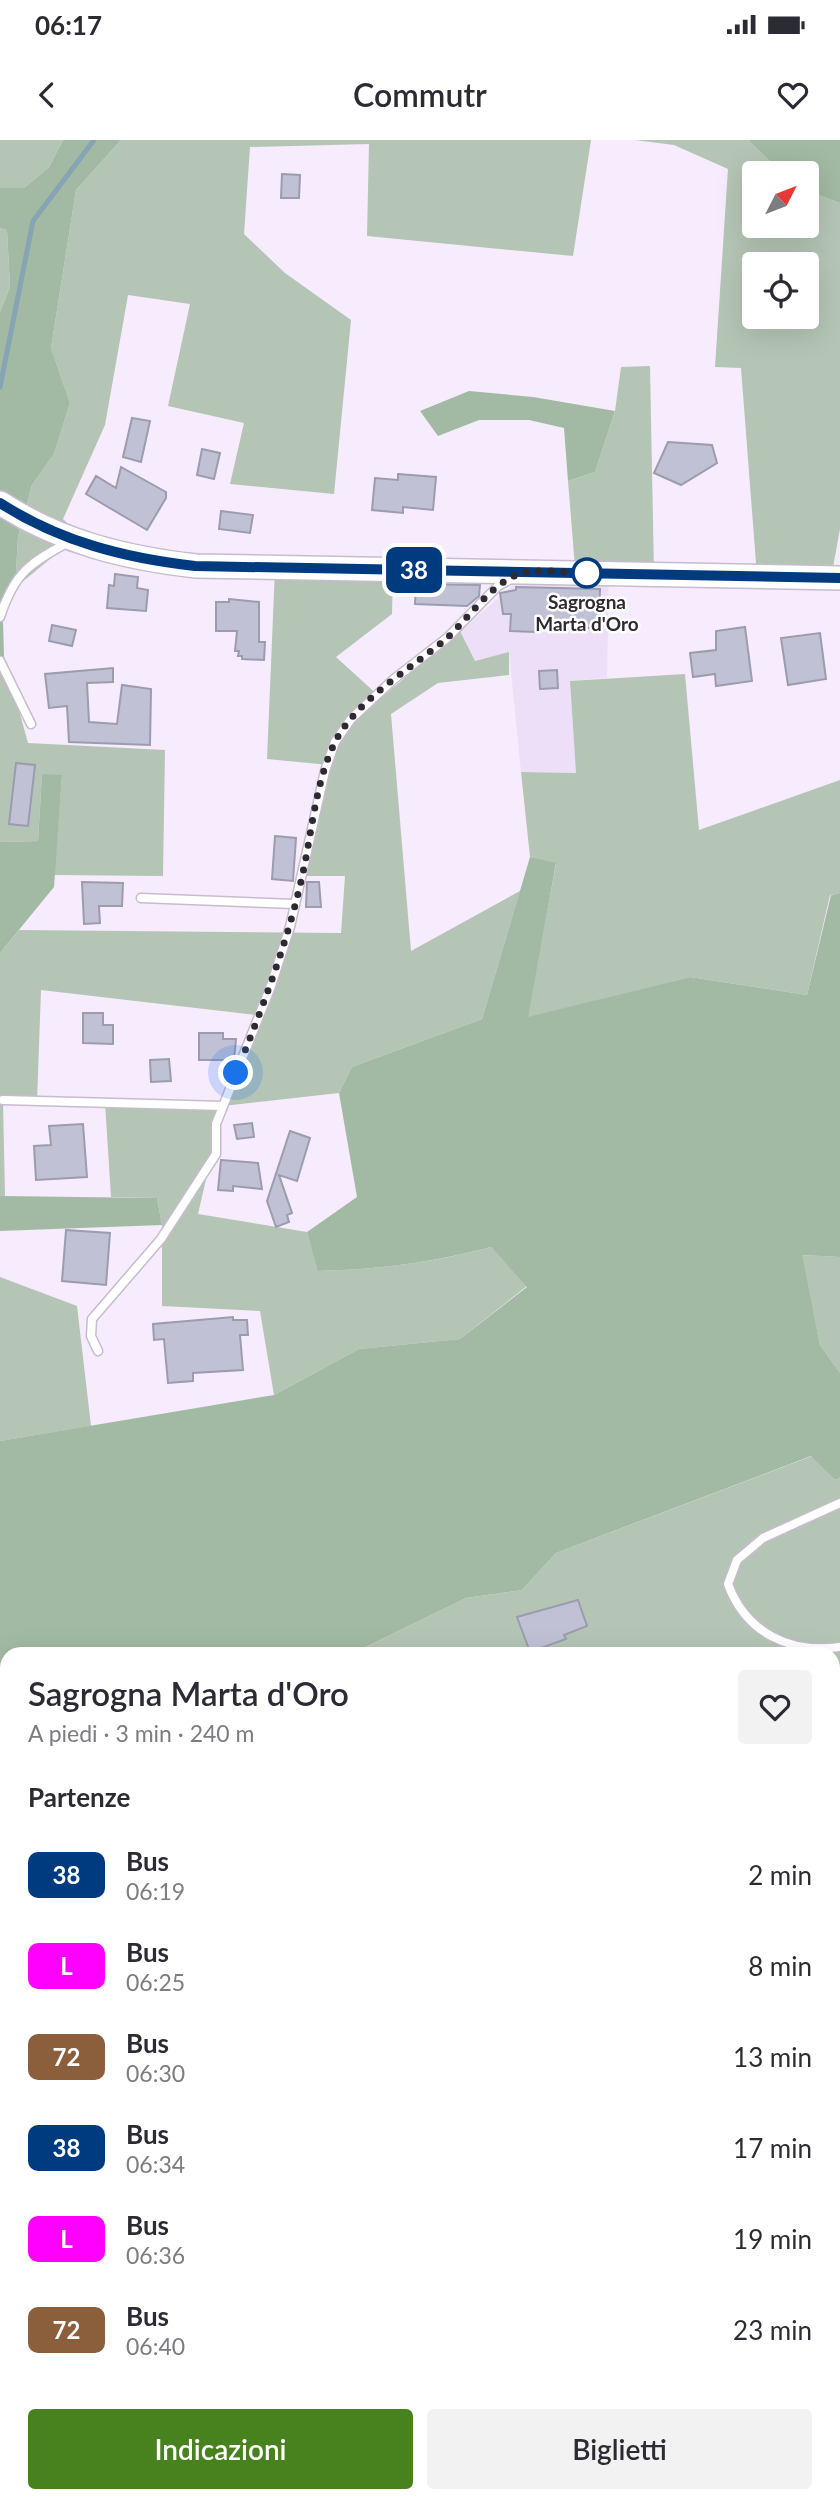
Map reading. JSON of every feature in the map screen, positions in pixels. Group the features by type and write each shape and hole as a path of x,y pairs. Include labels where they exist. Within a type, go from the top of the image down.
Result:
{"main road":[{"path":"0,503 73,540 119,555 195,566 840,578"}],"lane":[{"path":"0,617 10,586 38,559 73,540"},
{"path":"99,1350 91,1336 92,1320 161,1239 216,1154 216,1124 271,986 295,904 325,771 335,742 351,719 394,679 447,638 498,586 526,572"},
{"path":"0,661 31,724"},
{"path":"141,898 295,904"},
{"path":"3,1100 223,1106"},
{"path":"800,1647 779,1643 736,1606 728,1584 737,1560 762,1538 840,1503"}],"shaded area":[{"path":"609,574 607,678 570,681 576,773 521,772 509,653 475,661 460,631 525,575"}],"green space":[{"path":"0,140 63,140 49,167 24,188 0,188"},
{"path":"63,140 121,140 76,190 51,348 70,403 54,454 32,485 18,537 15,588 3,621 4,656 0,657 0,312 10,287 7,230 0,228 0,188 24,188 49,167"},
{"path":"121,140 591,140 573,256 367,236 369,144 250,147 244,234 285,273 351,320 334,494 230,484 244,423 168,406 190,304 128,295 105,425 63,519 79,535 15,588 18,537 32,485 54,454 70,403 51,348 76,190"},
{"path":"635,140 748,140 770,161 742,161 742,238 819,238 819,195 840,203 840,529 831,578 757,576 741,368 715,367 728,169 674,145"},
{"path":"748,140 840,140 840,203 819,195 819,161 770,161"},
{"path":"0,228 7,230 10,287 0,312"},
{"path":"650,366 654,574 575,567 568,481 595,472 615,411 621,367"},
{"path":"469,391 533,397 615,411 595,472 568,481 564,428 529,420 479,420 438,436 420,411"},
{"path":"275,569 393,570 392,614 336,657 381,698 460,631 475,661 509,652 509,675 438,683 391,714 411,951 520,891 482,1019 352,1067 339,1093 223,1106 256,1015 41,990 37,1101 3,1101 5,1196 0,1196 0,953 19,930 341,933 345,876 304,876 329,765 267,759"},
{"path":"4,656 28,743 165,750 163,876 54,875 62,775 42,775 38,841 0,842 0,657"},
{"path":"685,674 699,830 840,780 840,893 830,895 807,995 690,977 527,1018 556,864 530,857 521,772 576,773 570,681"},
{"path":"42,774 62,775 54,887 0,953 0,842 38,841"},
{"path":"530,857 556,863 528,1017 690,977 807,995 831,895 840,893 840,1257 802,1255 820,1345 840,1373 840,1478 835,1480 811,1456 556,1553 522,1590 466,1598 365,1647 0,1647 0,1441 274,1395 359,1349 460,1339 527,1287 491,1247 405,1264 318,1271 307,1232 357,1197 339,1093 352,1067 482,1019"},
{"path":"105,1103 223,1106 198,1214 307,1232 319,1271 405,1264 491,1247 527,1286 460,1339 359,1349 274,1395 260,1311 162,1306 162,1225 157,1198 111,1197"},
{"path":"0,1196 157,1198 162,1225 0,1231"},
{"path":"801,1255 840,1257 840,1373 820,1345"},
{"path":"0,1277 77,1306 91,1426 0,1441"},
{"path":"812,1456 835,1480 840,1478 840,1647 365,1647 466,1598 522,1590 556,1553"}],"building":[{"path":"282,174 300,175 299,198 281,198"},
{"path":"132,418 150,421 141,462 123,457"},
{"path":"668,442 712,445 717,463 681,485 654,473"},
{"path":"202,449 220,453 214,479 197,475"},
{"path":"121,467 166,492 166,498 147,530 86,494 96,476 116,488"},
{"path":"398,474 436,477 433,510 403,507 403,513 372,510 375,478 398,480"},
{"path":"221,511 253,515 250,533 219,529"},
{"path":"115,574 138,577 137,588 148,590 146,611 107,608 109,585 114,586"},
{"path":"416,584 480,585 479,596 467,606 415,604"},
{"path":"516,587 600,589 599,628 584,628 584,624 535,623 535,632 510,631 511,614 503,614 500,593 516,590"},
{"path":"229,599 259,602 259,642 265,642 264,660 242,659 242,656 238,656 239,651 235,651 237,631 216,631 216,602 229,602"},
{"path":"52,625 76,630 72,646 49,641"},
{"path":"745,627 752,681 716,686 715,674 693,677 690,653 716,650 716,631"},
{"path":"820,633 826,679 788,685 781,638"},
{"path":"113,668 113,682 87,683 89,722 117,724 122,685 151,689 150,745 69,742 67,706 49,708 45,674"},
{"path":"557,670 558,688 540,689 539,671"},
{"path":"16,763 35,765 28,826 9,824"},
{"path":"275,836 296,838 293,881 272,879"},
{"path":"82,882 123,883 122,906 99,906 100,923 84,924"},
{"path":"307,882 319,882 321,907 306,907"},
{"path":"83,1013 103,1013 103,1025 113,1025 113,1044 83,1043"},
{"path":"199,1033 223,1033 223,1039 236,1039 234,1060 199,1060"},
{"path":"169,1059 171,1081 151,1082 150,1060"},
{"path":"252,1123 254,1137 237,1139 234,1125"},
{"path":"83,1124 87,1177 36,1180 34,1146 51,1145 49,1126"},
{"path":"290,1131 310,1138 297,1181 279,1175 292,1213 287,1215 289,1222 276,1227 267,1201"},
{"path":"221,1160 258,1163 262,1189 233,1186 233,1191 218,1190"},
{"path":"66,1230 110,1233 106,1285 62,1281"},
{"path":"233,1317 233,1320 247,1320 248,1335 240,1335 243,1370 193,1373 193,1381 168,1383 164,1339 154,1340 153,1324"},
{"path":"578,1600 587,1626 564,1635 566,1639 544,1647 528,1647 517,1617"}],"waterway":[{"path":"0,387 33,221 94,140"}],"bus line":[{"name":"38","path":"0,503 77,542 119,555 195,566 840,578"}],"place":[{"name":"Sagrogna Marta d'Oro","path":"587,573"}],"route":[{"path":"236,1073 257,1015 271,986 290,927 325,771 335,742 351,719 394,679 447,638 498,586 526,572 587,573"}]}
